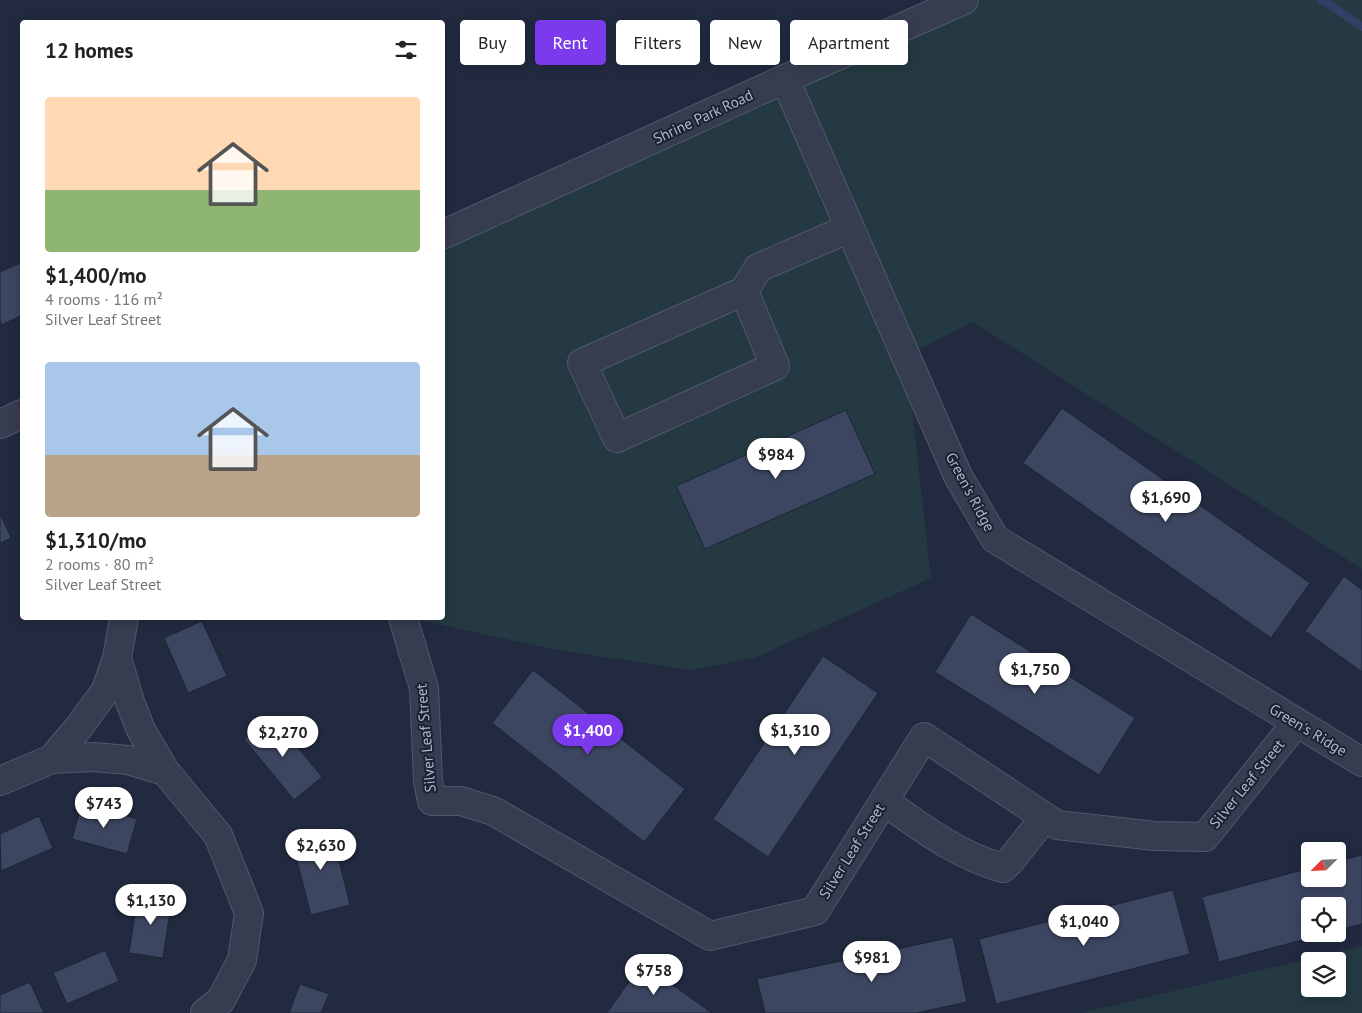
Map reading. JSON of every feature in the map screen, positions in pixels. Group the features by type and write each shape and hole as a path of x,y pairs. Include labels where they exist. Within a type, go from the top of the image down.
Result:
{"street":[{"name":"Shrine Park Road","path":"445,234 497,212 785,79 964,0"},
{"name":"Green's Ridge","path":"785,79 958,476 995,539 1362,762"},
{"path":"744,291 775,366 617,438 582,363 744,291 758,268 850,228"},
{"path":"0,424 20,415"},
{"path":"52,759 79,727 106,690 117,658 124,620"},
{"name":"Silver Leaf Street","path":"404,620 424,688 428,781 432,801 461,801 493,811 710,936 815,911 924,738 1057,825 1155,836 1205,837 1296,723"},
{"path":"117,658 130,702 141,730 165,770 218,835 249,913 242,960 221,1000 206,1013"},
{"path":"0,781 52,759 93,757 128,760 165,770"},
{"path":"884,801 937,839 980,861 1003,868 1012,860 1045,816"}],"shaded area":[{"path":"964,0 1362,0 1362,569 973,322 906,356 931,578 754,658 691,670 552,649 419,620 445,620 445,231 818,65 908,65 908,25"},
{"path":"1362,946 1362,1013 1081,1013 1301,961 1301,997 1346,997 1346,952 1337,952"}],"building":[{"path":"20,263 20,316 2,325 0,321 0,272"},
{"path":"1062,408 1310,583 1271,638 1023,463"},
{"path":"846,410 875,474 705,549 676,486"},
{"path":"0,513 11,538 0,543"},
{"path":"1344,576 1362,590 1362,672 1305,631"},
{"path":"971,614 1135,718 1099,775 935,672"},
{"path":"202,621 227,676 188,693 164,638"},
{"path":"823,656 878,693 768,857 713,819"},
{"path":"533,670 685,789 644,842 492,723"},
{"path":"272,716 322,777 294,800 244,739"},
{"path":"82,803 137,819 127,854 72,839"},
{"path":"39,816 53,848 1,871 0,834"},
{"path":"331,828 350,905 311,915 291,838"},
{"path":"1362,855 1362,924 1346,928 1346,897 1301,897 1301,940 1219,962 1202,897 1301,870 1301,888 1346,888 1346,859"},
{"path":"1173,890 1190,954 996,1004 979,939"},
{"path":"138,893 172,898 163,958 129,953"},
{"path":"953,937 967,1002 916,1013 765,1013 757,979"},
{"path":"105,950 119,981 67,1004 53,973"},
{"path":"642,963 712,1013 607,1013"},
{"path":"30,982 44,1013 0,1013 0,995"},
{"path":"300,984 329,994 321,1013 289,1013"}],"waterway":[{"path":"1321,0 1362,27"}]}
